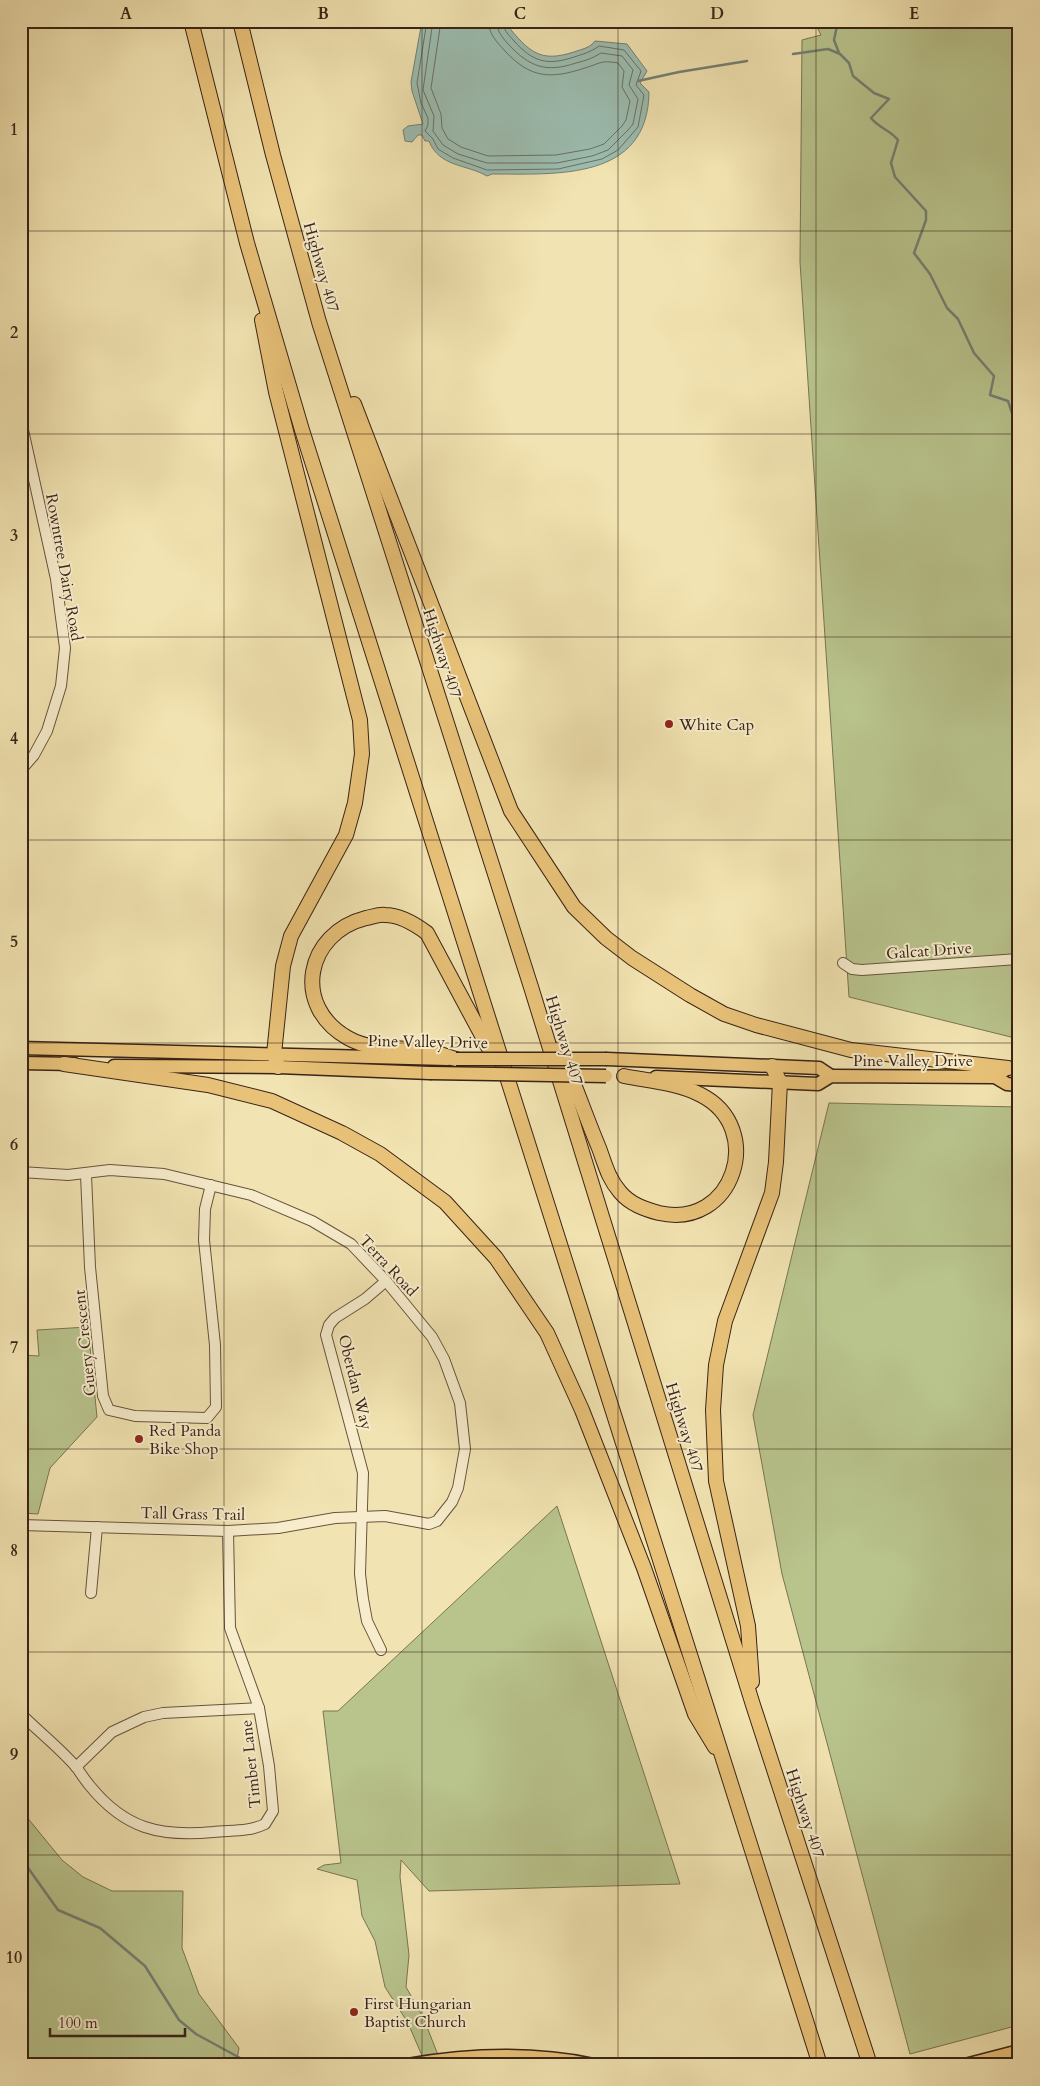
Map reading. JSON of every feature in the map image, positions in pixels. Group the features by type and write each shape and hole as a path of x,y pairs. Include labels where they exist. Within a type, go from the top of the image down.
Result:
{"highway":[{"path":"191,21 247,243 311,456 820,2065"},
{"name":"Highway 407","path":"240,21 273,155 319,322 531,987 753,1706 870,2065"},
{"path":"247,243 276,392 360,720 362,754 355,802 346,835 291,936 283,966 276,1060"},
{"path":"319,322 372,448 512,811 574,907 606,938 632,958 724,1014 756,1026 851,1050 1013,1068"},
{"path":"456,1059 365,1045 335,1030 322,1017 314,998 312,983 314,965 324,946 335,932 350,922 386,914 412,922 427,933 512,1092"},
{"path":"531,987 565,1062 609,1178 621,1193 640,1207 670,1215 694,1212 716,1201 724,1193 735,1162 734,1133 727,1116 716,1104 694,1092 624,1076"},
{"path":"64,1064 208,1085 272,1101 334,1129 380,1154 445,1202 496,1258 547,1333 582,1410 644,1568 695,1714 727,1768"},
{"path":"753,1706 748,1626 716,1481 713,1410 716,1365 724,1321 772,1193 776,1162 780,1082 772,1066"}],"main road":[{"name":"Pine Valley Drive","path":"21,1048 276,1060 430,1073 624,1076 818,1084 831,1076 995,1077 1013,1068"},
{"name":"Pine Valley Drive","path":"21,1063 140,1067 431,1055"},
{"name":"Pine Valley Drive","path":"456,1059 607,1059 819,1068 831,1076"},
{"name":"Pine Valley Drive","path":"995,1077 1007,1084 1019,1085"},
{"path":"965,2065 1019,2050"},
{"path":"408,2065 463,2057 505,2054 594,2065"}],"street":[{"name":"Rowntree Dairy Road","path":"21,421 56,579 65,648 62,686 47,731 34,755 21,770"},
{"name":"Galcat Drive","path":"843,963 852,969 862,970 1019,959"},
{"name":"Terra Road","path":"21,1172 39,1175 86,1174 110,1170 164,1174 250,1195 312,1221 350,1244 386,1281 432,1337 444,1359 460,1403 465,1449 458,1488 452,1502 438,1522 429,1524 385,1516 363,1517"},
{"name":"Guery Crescent","path":"86,1174 90,1267 103,1396 108,1410 135,1416 207,1418 216,1407 215,1344 204,1240 205,1209 211,1185"},
{"name":"Oberdan Way","path":"381,1650 367,1621 360,1574 363,1473 326,1335 329,1325 335,1318 365,1299 386,1281"},
{"name":"Tall Grass Trail","path":"21,1525 228,1531 278,1528 321,1519 363,1517"},
{"path":"91,1593 96,1527"},
{"name":"Timber Lane","path":"21,1714 76,1767 91,1787 120,1816 145,1829 164,1833 188,1834 252,1830 265,1824 273,1811 269,1766 259,1708 230,1628 228,1531"},
{"path":"76,1767 112,1732 144,1718 163,1714 259,1708"}],"green space":[{"path":"814,21 1019,21 1019,1039 849,997 800,262 802,40 821,35"},
{"path":"829,1103 1019,1107 1019,2025 910,2054 782,1574 753,1415"},
{"path":"88,1327 97,1417 50,1468 38,1514 21,1513 21,1355 39,1356 37,1330"},
{"path":"557,1506 680,1884 429,1891 401,1860 400,1877 409,1955 406,1987 423,2017 442,2065 426,2065 408,2023 385,1987 375,1941 362,1916 357,1880 317,1869 324,1865 341,1863 323,1711 338,1711"},
{"path":"21,1810 62,1860 83,1877 112,1891 183,1891 182,1948 199,1994 239,2048 236,2065 21,2065"}],"water":[{"path":"422,21 508,21 507,25 529,48 536,53 552,56 574,52 588,47 595,41 627,44 647,71 640,83 649,92 645,121 633,142 616,157 594,166 570,172 492,174 487,176 454,164 439,156 429,141 425,141 422,135 418,135 412,142 405,141 403,130 408,126 423,124 412,91 411,82"}],"waterway":[{"path":"838,21 834,40 839,53"},
{"path":"793,54 828,49 840,54 849,63 853,76 874,93 889,99 871,118 898,140 891,163 895,177 926,211 926,220 914,253 930,274 947,308 958,319 974,353 994,376 990,395 1008,401 1012,413 1017,412 1019,406"},
{"path":"638,81 747,61"},
{"path":"21,1858 58,1910 100,1928 145,1966 179,2020 196,2034 253,2065"}],"place":[{"name":"White Cap","path":"669,724"},
{"name":"Red Panda Bike Shop","path":"139,1439"},
{"name":"First Hungarian Baptist Church","path":"354,2012"}]}
